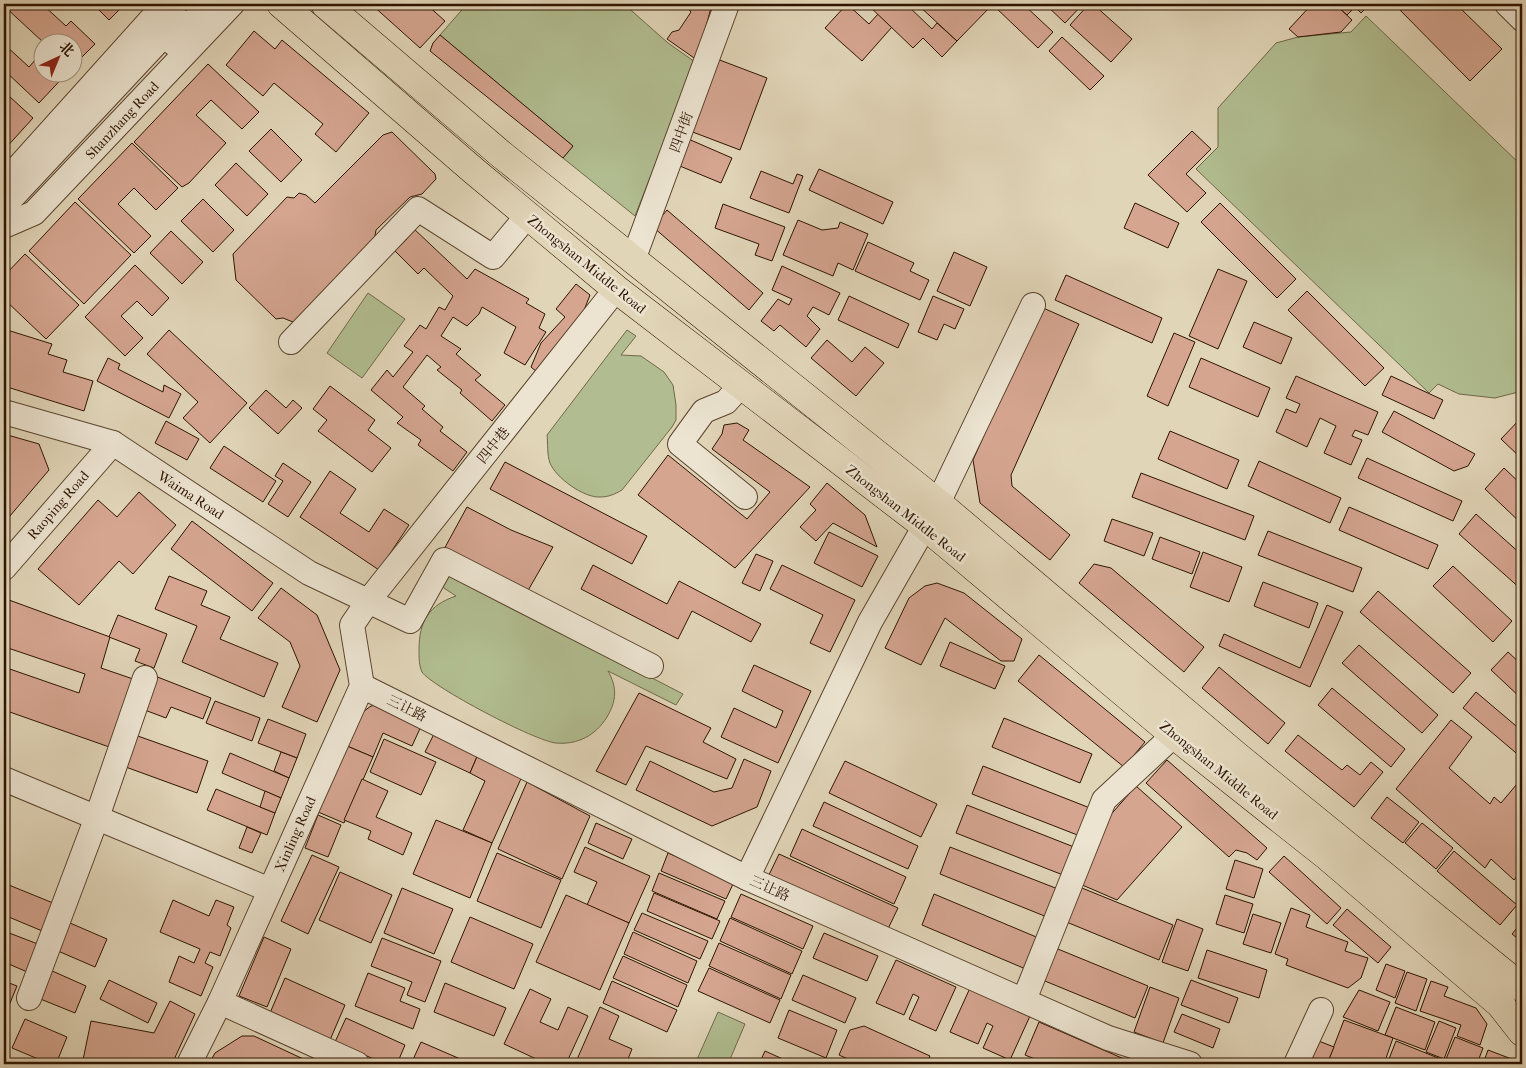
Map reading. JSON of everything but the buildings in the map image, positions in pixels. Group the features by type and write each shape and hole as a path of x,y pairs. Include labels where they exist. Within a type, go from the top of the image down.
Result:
{"main road":[{"name":"Zhongshan Middle Road","path":"281,4 527,216 616,289 741,385 931,515 1342,839 1522,987"},
{"name":"Zhongshan Middle Road","path":"325,4 502,155 633,260 931,515 1174,735 1328,857 1500,1004 1522,1033"}],"street":[{"path":"9,207 6,182 166,4"},
{"name":"Shanzhang Road","path":"9,207 193,4"},
{"name":"Shanzhang Road","path":"9,207 209,4"},
{"name":"Shanzhang Road","path":"9,207 34,213 232,4"},
{"name":"四中街","path":"633,260 727,4"},
{"path":"1506,4 1522,19"},
{"path":"290,342 418,209 493,258 527,216"},
{"name":"四中巷","path":"369,600 616,289"},
{"path":"747,878 870,622 931,515 1032,305"},
{"path":"741,385 726,402 704,411 680,444 745,497"},
{"name":"Waima Road","path":"4,412 112,443 309,573 410,621 444,560 652,666"},
{"name":"Raoping Road","path":"4,568 112,443"},
{"path":"362,686 352,625 369,600"},
{"path":"29,998 97,817 145,678"},
{"name":"三让路","path":"362,686 747,878 1108,1038 1190,1064"},
{"name":"Xinling Road","path":"189,1064 220,1002 362,686"},
{"path":"1024,1000 1104,800 1174,735"},
{"path":"4,779 270,890"},
{"path":"220,1002 357,1064"},
{"path":"1296,1064 1320,1010"}],"green space":[{"path":"467,4 624,4 668,43 695,62 635,216 563,158 573,146 440,35"},
{"path":"1366,16 1522,166 1522,391 1495,398 1459,394 1438,384 1429,393 1196,169 1218,147 1218,108 1276,43 1298,37 1351,32"},
{"path":"368,293 405,319 362,378 327,353"},
{"path":"627,330 636,336 621,355 641,356 664,372 673,385 676,420 622,490 609,496 594,496 571,486 553,469 548,457 547,435"},
{"path":"449,573 683,694 676,705 608,671 615,694 613,705 607,717 586,738 564,743 556,743 528,734 486,713 444,689 422,672 420,667 419,640 427,616 439,604 456,596 441,586"},
{"path":"718,1012 745,1024 728,1064 695,1064"}]}
